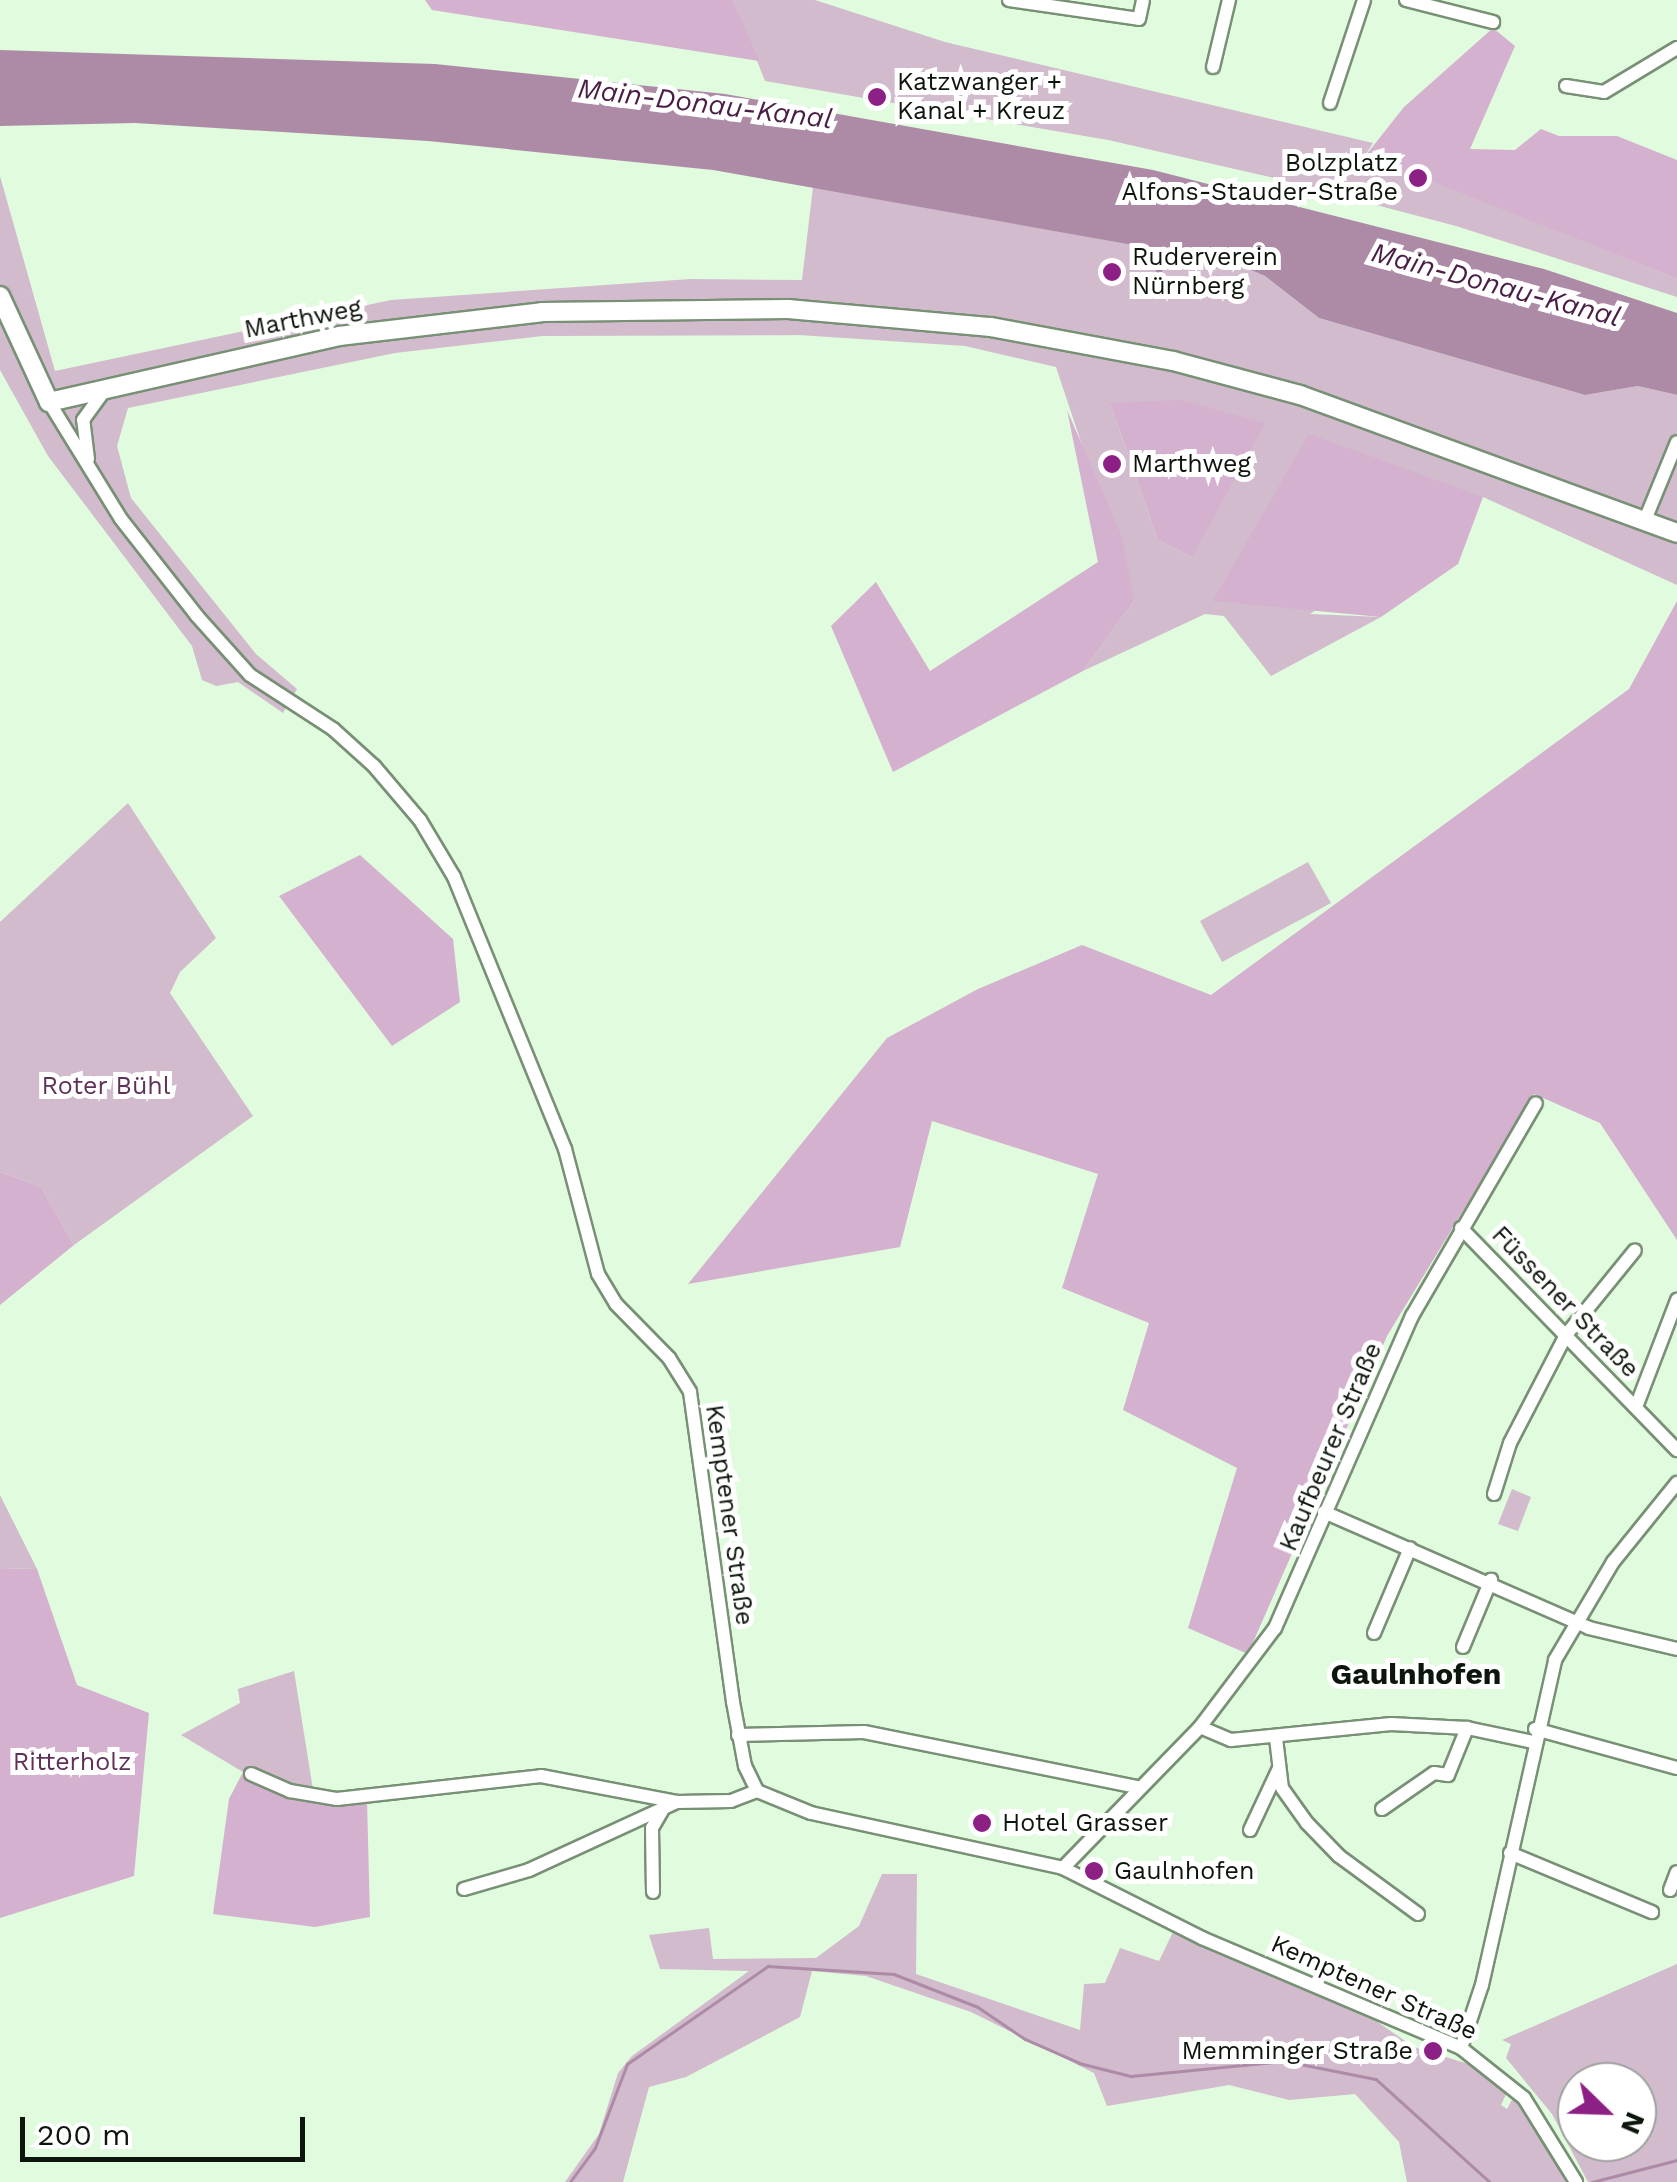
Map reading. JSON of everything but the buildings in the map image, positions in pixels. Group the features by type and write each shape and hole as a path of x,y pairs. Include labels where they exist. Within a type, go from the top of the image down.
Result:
{"main road":[{"path":"0,296 50,402"},
{"name":"Marthweg","path":"50,402 320,340 479,317 696,306 871,314 1071,340 1234,376 1405,429 1677,534"}],"street":[{"path":"1009,0 1065,12 1080,8 1139,19 1143,0"},
{"path":"1213,67 1229,0"},
{"path":"1330,103 1364,0"},
{"path":"1406,0 1494,22"},
{"path":"1566,86 1604,92 1677,48"},
{"path":"92,476 84,420 109,387"},
{"name":"Kemptener Straße","path":"50,402 92,476 154,564 242,668 324,722 374,766 420,820 454,876 564,1148 598,1274 690,1392 738,1735 757,1791 811,1813 1063,1868 1202,1938 1461,2048 1524,2098 1576,2182"},
{"path":"1645,520 1677,442"},
{"name":"Kaufbeurer Straße","path":"1063,1868 1200,1726 1275,1628 1412,1316 1536,1102"},
{"name":"Füssener Straße","path":"1461,1228 1677,1450"},
{"path":"1494,1494 1510,1443 1566,1335 1635,1250"},
{"path":"1636,1408 1677,1300"},
{"path":"1461,2048 1482,1985 1534,1736 1554,1660 1627,1542 1677,1483"},
{"path":"1324,1512 1491,1580 1575,1622 1677,1650"},
{"path":"1374,1632 1410,1548"},
{"path":"1464,1647 1491,1580"},
{"path":"1200,1726 1231,1740 1391,1724 1466,1728 1534,1736 1677,1768"},
{"path":"1382,1810 1434,1773 1448,1776 1466,1728"},
{"path":"738,1735 864,1732 1138,1787"},
{"path":"1276,1738 1282,1788 1321,1840 1418,1914"},
{"path":"1250,1830 1279,1768"},
{"path":"251,1774 290,1791 337,1799 541,1776 677,1802 731,1801 757,1791"},
{"path":"464,1889 528,1870 677,1802"},
{"path":"653,1892 652,1828 663,1808"},
{"path":"1510,1852 1652,1912"},
{"path":"1670,1890 1677,1872"}],"green space":[{"path":"425,0 733,0 759,61 432,10"},
{"path":"733,0 815,0 945,42 1373,143 1366,154 1677,279 1677,297 1456,226 1274,178 1108,140 765,81"},
{"path":"1493,28 1515,46 1470,149 1515,150 1541,129 1559,136 1617,136 1677,160 1677,279 1366,155 1404,107"},
{"path":"0,176 55,371 391,300 691,279 802,280 813,187 1138,246 1149,253 1159,280 1165,264 1239,265 1265,276 1319,318 1585,395 1638,386 1677,395 1677,585 1483,497 1310,614 1381,617 1271,676 1224,616 1205,614 1083,671 1134,601 1056,367 965,346 799,335 542,336 395,353 128,408 117,446 131,498 256,654 297,689 283,713 238,682 216,686 202,680 192,646 48,456 0,370","holes":["1110,403 1192,557 1158,540"]},
{"path":"1181,400 1265,423 1192,557 1158,540 1110,403"},
{"path":"1067,410 1122,537 1134,601 1083,671 893,772 831,626 876,582 930,671 1098,562"},
{"path":"1309,434 1483,497 1458,564 1381,617 1213,601"},
{"path":"1677,601 1677,1240 1600,1123 1534,1094 1387,1336 1248,1654 1188,1628 1237,1468 1123,1410 1149,1323 1062,1288 1098,1174 932,1121 900,1247 688,1284 887,1038 978,989 1082,945 1211,995 1629,689"},
{"name":"Roter Bühl","path":"128,803 216,938 180,972 170,993 253,1116 74,1245 41,1187 0,1172 0,922"},
{"path":"360,855 453,939 460,1002 392,1046 279,896"},
{"path":"1308,862 1331,903 1222,962 1200,921"},
{"path":"0,1172 41,1187 74,1245 0,1305"},
{"path":"1512,1489 1531,1497 1518,1531 1498,1524"},
{"path":"0,1495 37,1569 0,1568"},
{"name":"Ritterholz","path":"0,1568 37,1569 77,1685 149,1713 134,1876 0,1918"},
{"path":"294,1671 314,1796 243,1772 181,1735 240,1703 238,1689"},
{"path":"243,1772 314,1796 367,1800 370,1917 315,1927 213,1914 229,1799"},
{"path":"882,1874 917,1874 916,1974 1080,2030 1084,1984 1105,1983 1120,1948 1159,1961 1173,1932 1360,2010 1414,2047 1481,2068 1508,2090 1501,2105 1507,2109 1514,2096 1533,2119 1566,2182 1407,2182 1399,2142 1355,2094 1289,2100 1229,2085 1107,2106 1094,2073 971,2012 866,1976 812,1971 800,2017 686,2077 649,2087 623,2182 565,2182 599,2134 618,2073 632,2056 749,1971 660,1969 649,1935 709,1928 713,1959 816,1958 859,1926"},
{"path":"1677,1964 1677,2182 1588,2182 1577,2162 1657,2162 1657,2062 1557,2062 1557,2123 1506,2058 1511,2044 1502,2040"}],"water":[{"name":"Main-Donau-Kanal","path":"0,50 435,64 725,94 1153,170 1544,269 1677,313 1677,395 1638,386 1585,395 1319,318 1265,276 1239,265 1165,264 1159,280 1149,253 1138,246 713,170 428,141 135,123 0,126"}],"waterway":[{"path":"570,2182 595,2148 627,2064 768,1966 894,1974 978,2007 1025,2039 1080,2063"},
{"path":"1079,2063 1131,2076 1285,2061 1376,2079 1490,2182"},
{"path":"1592,2182 1677,2160"}],"place":[{"name":"Katzwanger + Kanal + Kreuz","path":"877,97"},
{"name":"Bolzplatz Alfons-Stauder-Straße","path":"1418,178"},
{"name":"Ruderverein Nürnberg","path":"1112,272"},
{"name":"Marthweg","path":"1112,464"},
{"name":"Hotel Grasser","path":"982,1823"},
{"name":"Gaulnhofen","path":"1094,1871"},
{"name":"Memminger Straße","path":"1433,2051"}],"district":[{"name":"Gaulnhofen","path":"1416,1674"}]}
